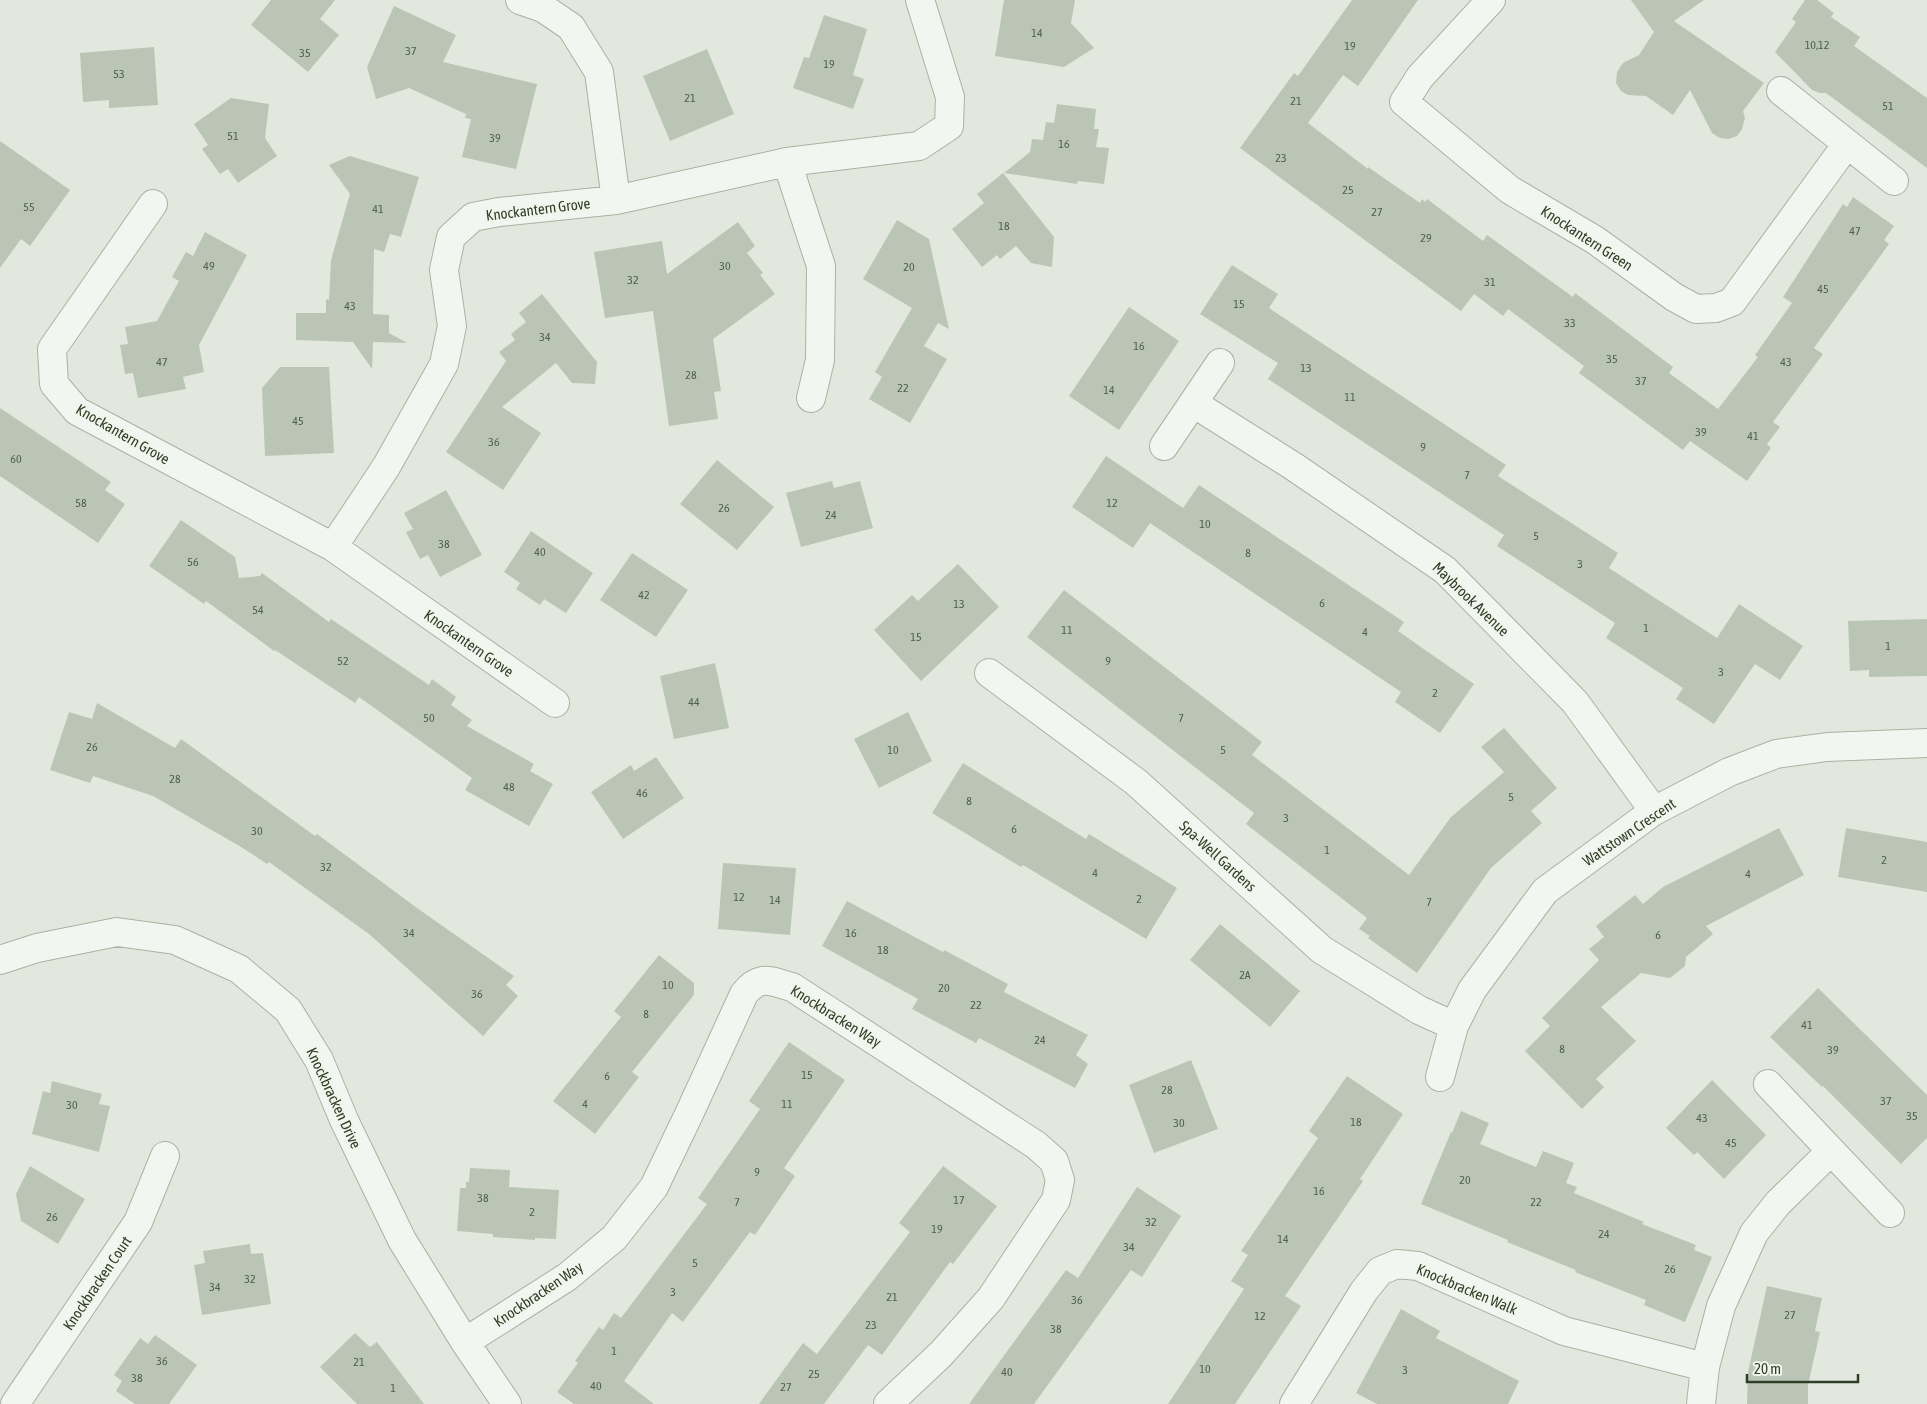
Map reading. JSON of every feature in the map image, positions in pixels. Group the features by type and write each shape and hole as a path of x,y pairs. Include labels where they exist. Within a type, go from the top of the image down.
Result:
{"street":[{"path":"520,0 543,8 571,27 599,72 616,200"},
{"name":"Knockantern Grove","path":"333,547 386,466 444,364 452,326 444,270 451,237 473,217 499,212 616,200 787,162 920,146 949,126 950,97 920,0"},
{"name":"Knockantern Green","path":"1491,0 1420,77 1404,102 1510,190 1595,240 1674,297 1696,309 1716,308 1732,302 1847,144"},
{"path":"1781,91 1894,181"},
{"path":"787,162 821,266 820,360 811,398"},
{"name":"Knockantern Grove","path":"153,204 52,349 54,384 78,411 333,547 555,703"},
{"path":"1164,446 1220,363"},
{"name":"Maybrook Avenue","path":"1193,403 1293,466 1445,570 1575,702 1654,811"},
{"name":"Spa-Well Gardens","path":"989,674 1136,782 1322,950 1419,1010 1454,1026"},
{"name":"Wattstown Crescent","path":"1440,1077 1454,1026 1472,990 1545,890 1654,811 1729,772 1776,754 1827,747 1927,743"},
{"name":"Knockbracken Drive","path":"0,960 38,948 117,932 175,940 239,969 288,1010 319,1060 344,1120 402,1240 465,1342 507,1404"},
{"name":"Knockbracken Way","path":"465,1342 567,1277 614,1238 654,1187 744,994 752,984 767,980 792,987 1036,1145 1054,1161 1060,1180 1056,1200 991,1298 941,1354 888,1404"},
{"path":"1768,1084 1890,1214"},
{"path":"1701,1404 1705,1367 1721,1306 1754,1233 1778,1203 1831,1151"},
{"name":"Knockbracken Court","path":"15,1404 138,1222 165,1156"},
{"name":"Knockbracken Walk","path":"1294,1404 1364,1292 1380,1271 1398,1264 1418,1266 1564,1331 1705,1367"}],"building":[{"path":"271,0 335,0 320,19 339,35 308,72 251,25"},
{"path":"1004,0 1075,0 1071,23 1094,48 1064,67 995,56"},
{"path":"1352,0 1418,0 1358,86 1343,75 1308,123 1368,169 1368,167 1420,203 1422,199 1425,202 1427,199 1483,241 1487,235 1573,297 1575,293 1673,367 1669,373 1718,409 1758,357 1755,355 1792,303 1783,297 1843,204 1847,207 1853,197 1894,226 1884,240 1889,244 1814,348 1823,354 1773,422 1780,427 1767,444 1771,448 1747,481 1690,441 1683,450 1579,373 1584,366 1508,309 1503,316 1474,294 1461,311 1240,148 1294,73 1298,76"},
{"path":"1631,0 1704,0 1674,21 1764,83 1743,111 1745,118 1742,129 1737,136 1729,139 1720,138 1712,133 1690,90 1673,115 1646,96 1628,95 1621,91 1616,83 1617,72 1623,63 1639,55 1654,32"},
{"path":"1805,0 1817,0 1834,13 1831,17 1860,37 1854,46 1927,98 1927,168 1826,93 1812,90 1775,52 1796,22 1792,19"},
{"path":"394,6 456,35 443,62 537,84 516,169 462,157 471,119 465,118 466,114 409,88 376,99 367,67"},
{"path":"824,15 867,29 853,75 864,79 853,109 793,88 804,57 809,58"},
{"path":"154,47 158,105 109,108 109,100 83,102 80,53"},
{"path":"707,49 734,114 670,141 643,76"},
{"path":"231,98 269,104 265,138 277,156 238,183 228,169 220,174 202,149 208,145 194,124"},
{"path":"1057,104 1096,109 1094,129 1099,129 1096,147 1109,148 1104,184 1078,181 1077,184 1004,173 1030,152 1032,139 1043,140 1046,122 1054,123"},
{"path":"0,141 70,190 30,246 21,239 0,268"},
{"path":"350,156 419,177 401,237 390,234 384,252 374,249 373,314 389,315 389,333 407,343 373,342 372,369 353,342 296,340 296,313 326,313 326,299 329,300 331,260 350,194 329,165"},
{"path":"1003,173 1054,237 1052,267 1031,263 1016,246 1000,259 997,255 982,267 952,229 984,203 977,194"},
{"path":"897,220 929,239 949,329 938,323 924,346 947,359 910,423 869,399 882,377 875,372 912,308 863,279"},
{"path":"738,222 755,246 747,253 763,273 760,275 775,294 713,339 721,391 714,392 718,419 669,426 653,311 605,318 594,252 662,241 667,274"},
{"path":"205,232 247,255 199,345 204,372 183,377 186,389 138,398 133,373 125,374 120,345 128,344 125,327 157,321 179,281 172,277 186,252 193,256"},
{"path":"1232,265 1278,294 1269,308 1506,465 1498,476 1618,553 1609,568 1717,638 1739,604 1803,646 1780,680 1755,664 1714,724 1676,699 1683,688 1606,638 1615,623 1497,546 1504,535 1268,379 1278,363 1200,314"},
{"path":"542,294 597,362 595,384 572,383 556,363 502,407 541,433 503,490 446,452 506,361 499,352 515,340 511,334 526,322 519,313"},
{"path":"1129,307 1179,341 1119,430 1069,396"},
{"path":"280,367 329,367 334,453 265,456 262,388"},
{"path":"0,408 111,482 105,490 125,504 98,543 0,476"},
{"path":"1106,456 1183,508 1199,485 1404,622 1398,631 1474,684 1440,733 1395,702 1401,692 1150,523 1133,548 1072,507"},
{"path":"717,460 774,507 737,550 680,504"},
{"path":"832,481 834,488 860,481 873,528 801,547 786,493"},
{"path":"446,490 482,555 440,577 428,555 420,559 406,532 413,529 404,513"},
{"path":"181,520 235,557 239,578 260,576 262,573 329,622 331,619 429,685 432,679 456,697 451,705 472,720 467,726 534,764 530,771 553,784 529,826 465,790 472,778 359,697 355,703 274,651 206,601 204,604 149,566"},
{"path":"531,531 593,573 566,613 544,599 540,605 516,589 520,583 504,572"},
{"path":"632,553 688,590 656,637 600,600"},
{"path":"958,564 999,607 921,681 874,630 912,595 918,601"},
{"path":"1064,590 1262,742 1252,755 1409,875 1451,817 1504,772 1481,747 1504,728 1557,788 1531,811 1542,823 1491,868 1417,973 1368,938 1370,936 1359,929 1367,918 1246,824 1254,813 1027,637"},
{"path":"1927,619 1927,676 1869,677 1869,670 1850,671 1848,621"},
{"path":"715,663 729,728 674,739 660,676"},
{"path":"97,703 175,748 181,739 514,976 506,985 518,996 483,1036 369,934 269,862 267,864 153,796 93,776 90,783 50,770 69,712 92,719"},
{"path":"908,712 932,761 879,788 854,739"},
{"path":"656,757 684,798 623,839 591,792 631,765 634,771"},
{"path":"963,763 1086,839 1089,834 1177,888 1146,939 932,813"},
{"path":"1779,828 1804,875 1706,926 1713,934 1686,957 1685,966 1670,978 1641,973 1601,1007 1636,1041 1596,1079 1604,1087 1582,1109 1525,1051 1550,1026 1542,1018 1599,960 1589,949 1604,937 1596,926 1635,895 1643,904 1663,887"},
{"path":"1846,828 1927,842 1927,892 1838,877"},
{"path":"723,863 796,868 790,935 718,929"},
{"path":"847,901 1008,984 1004,992 1088,1035 1076,1055 1088,1064 1075,1088 979,1038 976,1043 912,1009 918,999 822,946"},
{"path":"1220,924 1300,991 1270,1027 1190,960"},
{"path":"659,955 694,983 694,995 632,1072 639,1077 595,1134 553,1101 621,1017 614,1011"},
{"path":"1818,988 1927,1095 1927,1138 1901,1164 1823,1086 1770,1037"},
{"path":"789,1042 845,1080 784,1168 795,1176 755,1235 750,1232 683,1322 672,1313 624,1381 654,1404 574,1404 557,1392 578,1363 575,1361 599,1327 603,1330 614,1313 621,1318 707,1204 698,1198 760,1109 749,1101"},
{"path":"1191,1060 1218,1129 1154,1153 1129,1085"},
{"path":"1347,1076 1403,1114 1360,1179 1363,1181 1285,1296 1301,1306 1235,1404 1168,1404 1244,1289 1231,1281 1248,1255 1241,1251 1318,1138 1309,1131"},
{"path":"1712,1080 1766,1135 1724,1179 1697,1152 1694,1155 1666,1128"},
{"path":"52,1081 102,1094 99,1104 110,1106 99,1152 32,1134 43,1091 50,1093"},
{"path":"1461,1111 1489,1123 1480,1144 1536,1167 1543,1151 1574,1163 1566,1183 1577,1187 1574,1193 1644,1222 1642,1224 1696,1245 1694,1250 1712,1257 1685,1322 1644,1305 1646,1300 1575,1272 1576,1270 1421,1204"},
{"path":"30,1166 85,1199 58,1244 21,1221 16,1194"},
{"path":"943,1166 997,1206 953,1264 950,1262 882,1355 868,1345 824,1404 759,1404 803,1343 817,1354 910,1232 899,1223"},
{"path":"470,1168 510,1170 509,1187 559,1190 556,1239 535,1238 535,1240 493,1237 493,1234 457,1231 460,1188 466,1188 466,1182 469,1182"},
{"path":"1137,1187 1181,1216 1142,1277 1131,1270 1034,1404 969,1404 1066,1270 1078,1278"},
{"path":"250,1244 251,1254 263,1253 271,1304 202,1315 194,1265 205,1263 203,1251"},
{"path":"1767,1286 1822,1298 1815,1331 1820,1332 1808,1385 1808,1404 1747,1404 1748,1372"},
{"path":"1401,1309 1440,1331 1436,1338 1519,1381 1508,1404 1377,1404 1356,1393"},
{"path":"355,1333 370,1347 377,1342 424,1404 357,1404 320,1367"},
{"path":"155,1335 197,1365 169,1404 135,1404 116,1391 122,1381 114,1375 140,1338 148,1344"}]}
